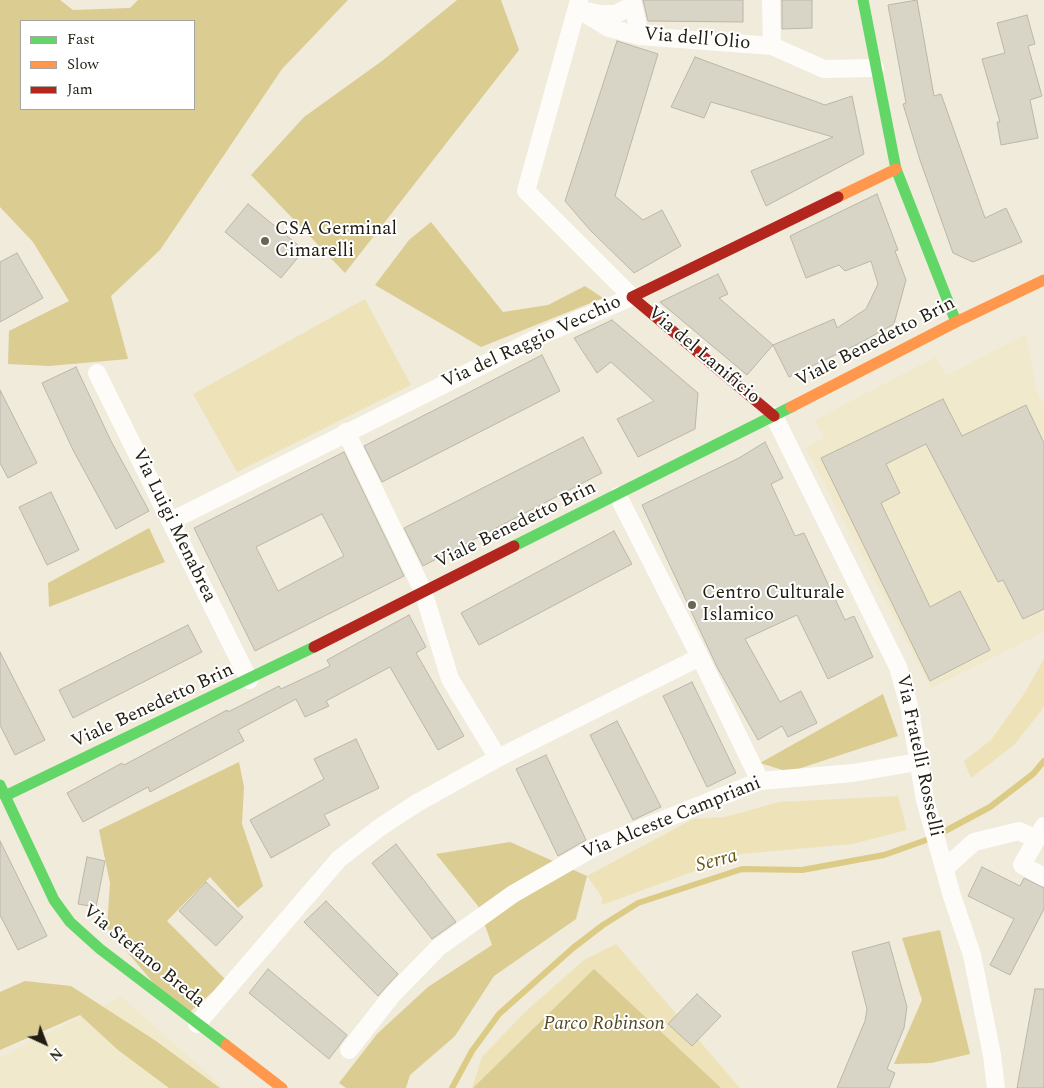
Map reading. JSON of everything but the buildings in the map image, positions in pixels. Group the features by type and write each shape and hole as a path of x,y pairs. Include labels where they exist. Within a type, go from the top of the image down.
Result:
{"street":[{"path":"771,0 772,46"},
{"path":"863,0 896,169 956,322"},
{"path":"632,2 640,36"},
{"name":"Via dell'Olio","path":"578,4 600,14 616,14 632,2"},
{"name":"Via dell'Olio","path":"578,4 609,28 640,36 772,46 824,69 875,68"},
{"name":"Via del Lanificio","path":"578,4 526,191 632,296 774,416"},
{"name":"Via del Raggio Vecchio","path":"171,521 549,332 632,296 896,169"},
{"name":"Viale Benedetto Brin","path":"3,798 249,680 423,591 618,496 956,322 1044,280"},
{"name":"Via Luigi Menabrea","path":"97,373 249,680"},
{"name":"Via Fratelli Rosselli","path":"774,416 898,668 909,706 917,762 925,800 972,955 992,1055 996,1088"},
{"path":"346,432 423,591 450,679 498,758"},
{"path":"618,496 700,657 760,781"},
{"path":"197,1024 338,859 379,828 416,804 498,758 700,657"},
{"name":"Via Alceste Campriani","path":"349,1050 393,994 440,947 513,894 595,846 760,781 854,773 917,762"},
{"name":"Via Stefano Breda","path":"0,786 3,798 54,900 70,922 88,939 282,1088"},
{"path":"942,861 974,842 1019,831 1040,832 1022,865 1044,877"}],"shaded area":[{"path":"1026,334 1036,390 1044,405 1044,632 931,688 806,448 824,438 815,420 936,357 946,376"},
{"path":"121,997 224,1088 0,1088 0,1057"}],"green space":[{"path":"0,0 60,0 73,10 130,8 138,0 348,0 282,69 160,250 111,296 128,359 49,366 8,364 9,331 69,301 33,242 0,207"},
{"path":"457,0 501,0 519,50 345,273 251,175 304,117 382,61"},
{"path":"431,222 503,312 548,305 585,286 603,298 481,347 375,285 409,240"},
{"path":"365,299 411,385 237,472 193,394"},
{"path":"149,528 165,562 49,607 48,583"},
{"path":"1044,659 1044,705 1041,711 1014,745 971,778 964,761 991,740 1024,694"},
{"path":"883,694 898,736 789,772 760,763"},
{"path":"239,762 244,787 242,824 263,886 238,908 210,877 167,921 226,980 183,1018 107,928 110,883 99,830"},
{"path":"898,796 907,830 852,844 741,854 602,905 602,897 587,876 693,819 725,817 779,802"},
{"path":"510,842 587,876 576,919 494,976 455,1036 410,1075 406,1088 346,1088 339,1083 377,1034 428,987 492,945 478,906 436,854"},
{"path":"940,930 970,1054 931,1063 894,1064 922,1000 902,938"},
{"name":"Parco Robinson","path":"616,944 740,1088 472,1088 482,1057 524,1013 584,960"},
{"name":"Parco Robinson","path":"594,969 721,1088 473,1088"},
{"path":"25,981 71,986 156,1041 220,1088 169,1088 118,1050 80,1015 0,1050 0,992"}],"waterway":[{"name":"Serra","path":"452,1088 472,1051 499,1014 573,948 603,925 638,903 742,869 802,870 884,855 932,838 990,807 1033,774 1044,761"}],"traffic: fast":[{"path":"863,0 896,169 956,322"},
{"path":"514,546 791,407"},
{"path":"5,796 314,647"},
{"path":"0,785 54,900 70,922 100,949 226,1045"}],"traffic: slow":[{"path":"838,197 896,169"},
{"path":"791,407 956,322 1044,280"},
{"path":"226,1045 282,1088"}],"traffic: jam":[{"path":"774,416 632,297 838,197"},
{"path":"314,647 514,546"}],"place":[{"name":"CSA Germinal Cimarelli","path":"265,241"},
{"name":"Centro Culturale Islamico","path":"692,605"}]}
